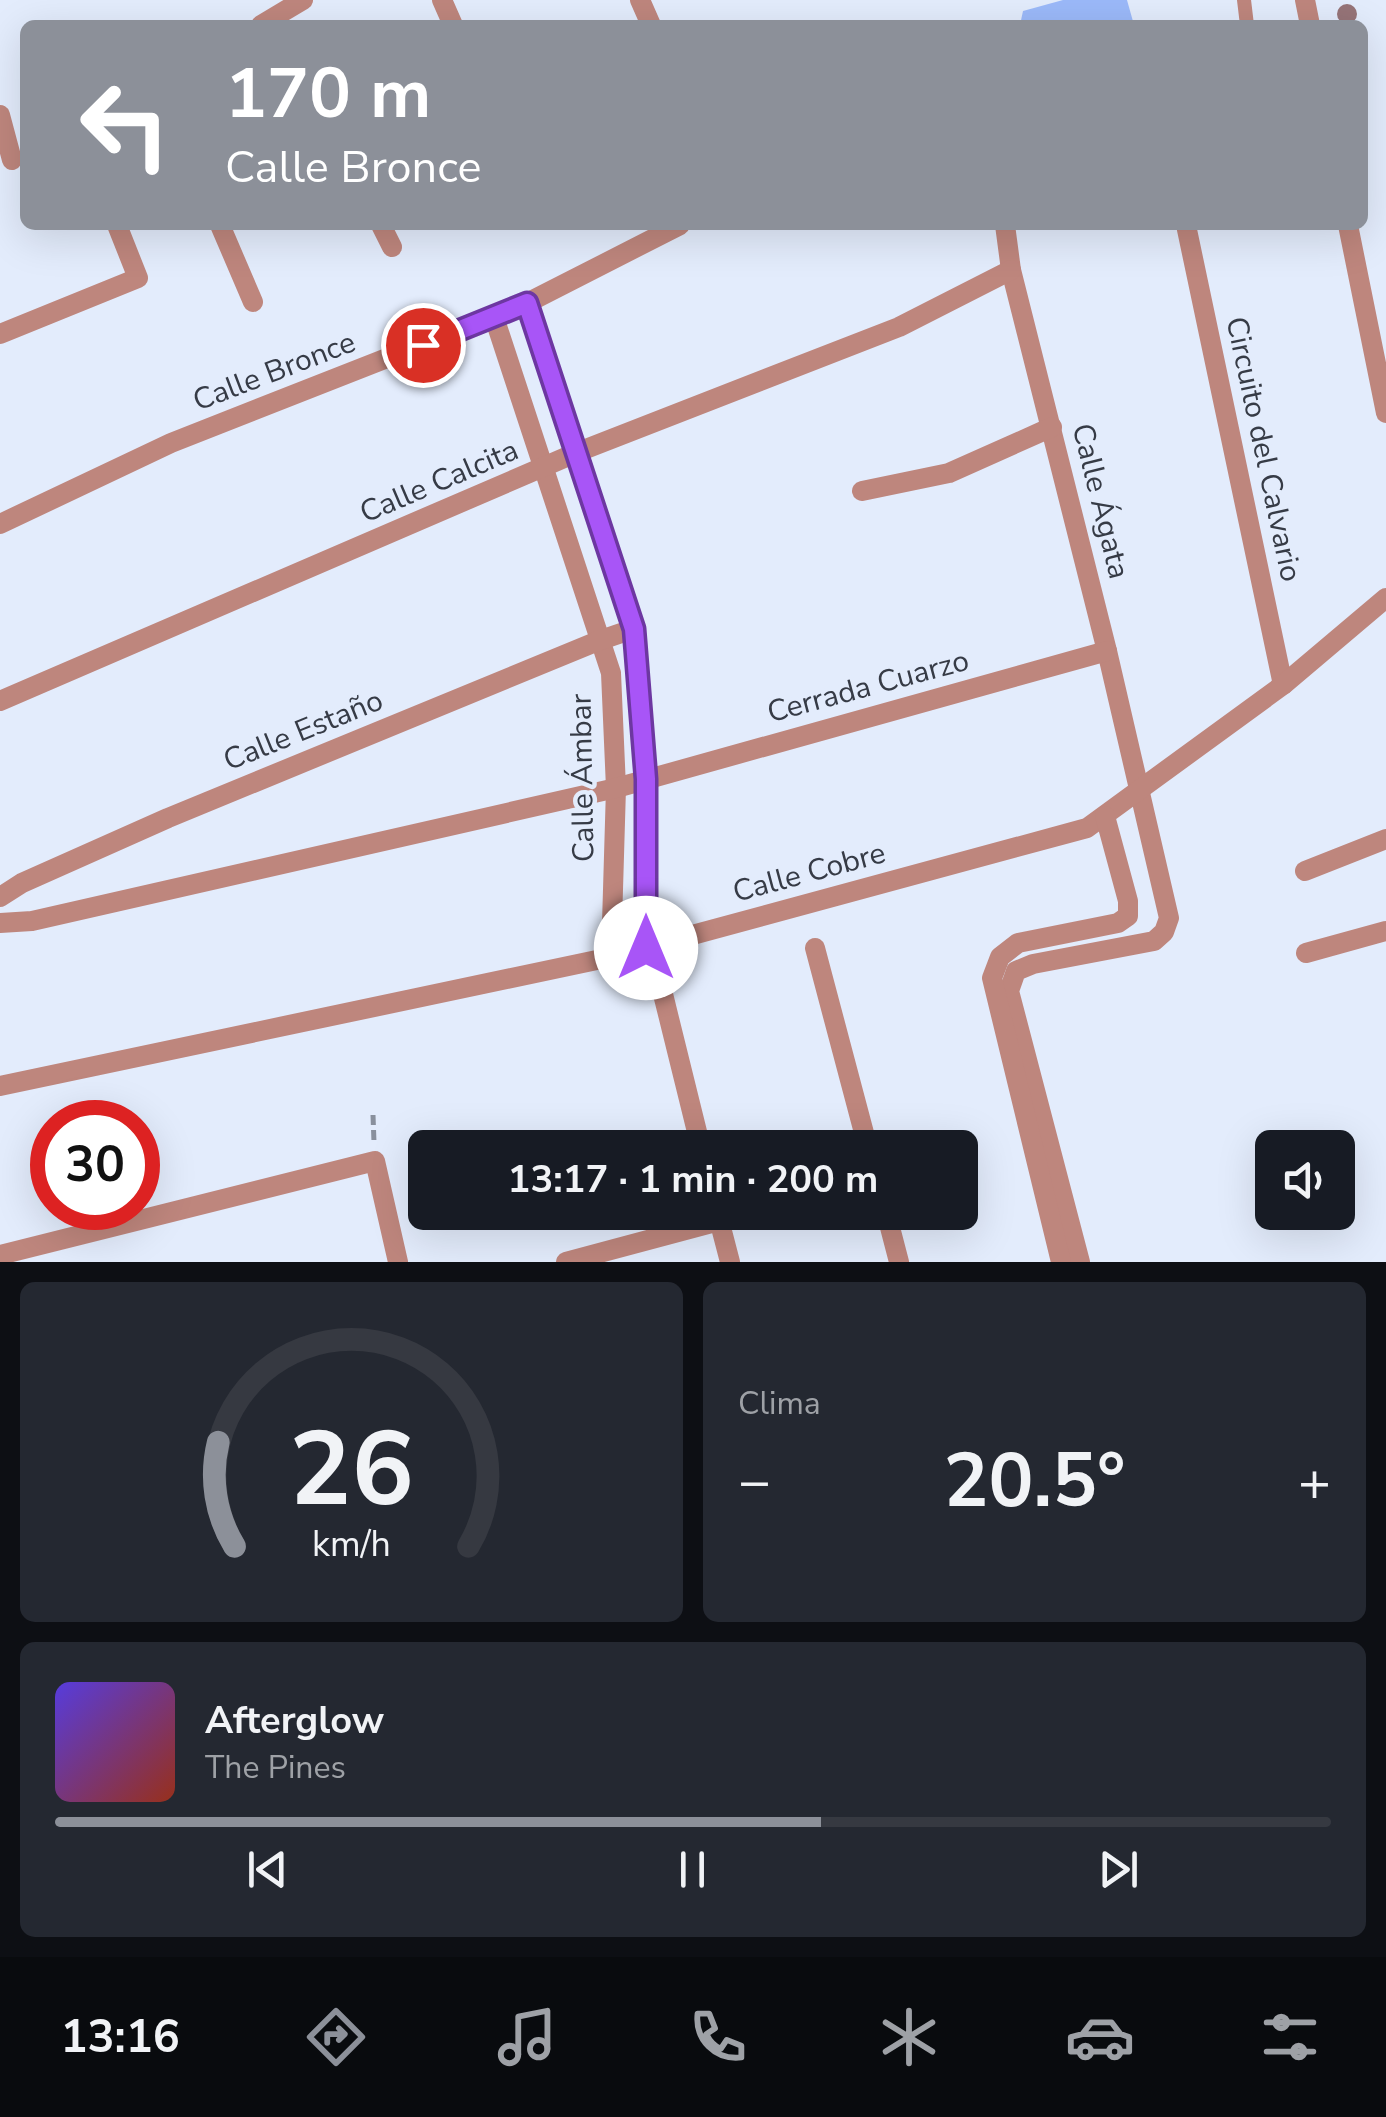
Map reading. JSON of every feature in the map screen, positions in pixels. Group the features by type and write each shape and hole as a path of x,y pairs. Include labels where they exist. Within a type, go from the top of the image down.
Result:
{"street":[{"path":"287,18 303,0"},
{"path":"1,121 12,158"},
{"path":"0,334 138,278 119,230"},
{"path":"222,230 253,302"},
{"path":"384,230 392,247"},
{"name":"Calle Bronce","path":"0,524 172,443 527,303 670,230"},
{"name":"Calle Ágata","path":"1006,230 1011,270 1107,652 1168,918 1164,932 1154,941 1033,964 1016,971 1009,991"},
{"name":"Circuito del Calvario","path":"1187,230 1283,684"},
{"path":"1349,230 1386,413"},
{"name":"Calle Calcita","path":"0,701 578,452 899,328 1011,270"},
{"name":"Calle Ámbar","path":"527,303 634,629 646,779 646,948"},
{"name":"Calle Ámbar","path":"494,317 611,673 616,788 612,958"},
{"path":"862,491 950,473 1052,427"},
{"name":"Calle Cobre","path":"0,1086 612,958 1087,828 1283,684 1386,598"},
{"name":"Calle Estaño","path":"0,897 168,818 598,640 634,629"},
{"name":"Cerrada Cuarzo","path":"646,779 1107,652"},
{"path":"0,922 32,921 646,779"},
{"path":"1061,1262 992,978 1000,958 1018,944 1118,923 1128,916 1128,901 1105,816"},
{"path":"1305,871 1386,839"},
{"path":"1306,952 1386,931"},
{"path":"815,948 863,1130"},
{"path":"992,978 1009,991 1080,1262"},
{"path":"662,986 697,1130"},
{"path":"0,1256 375,1160 398,1262"},
{"path":"566,1262 674,1230"},
{"path":"721,1230 730,1262"},
{"path":"891,1230 899,1262"}],"building":[{"path":"1063,0 1127,0 1133,20 1021,20 1023,11"}],"route":[{"path":"423,345 527,303 634,629 646,779 646,948"}]}
